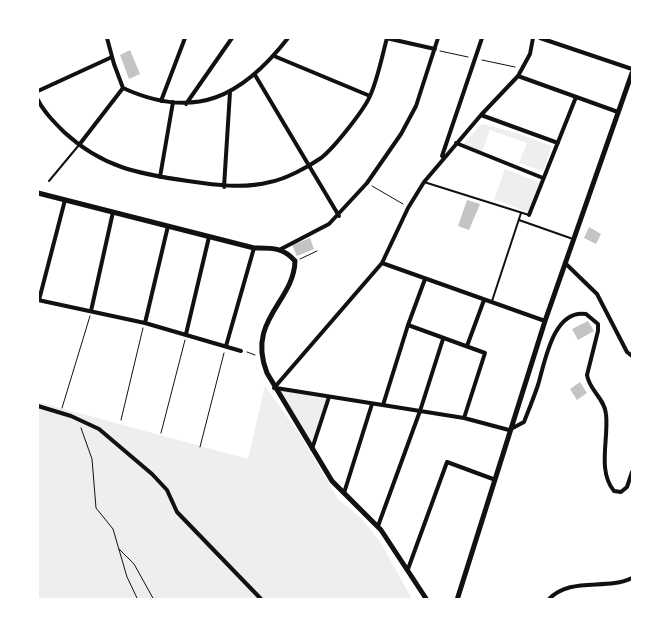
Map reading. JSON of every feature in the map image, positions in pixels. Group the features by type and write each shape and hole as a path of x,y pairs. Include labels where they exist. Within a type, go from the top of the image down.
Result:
{"street":[{"path":"107,38 123,88 141,96 186,104 202,102 230,92 255,75 274,56 288,38"},
{"path":"161,101 185,38"},
{"path":"186,104 232,38"},
{"path":"38,100 42,109 56,125 79,145 100,159 122,168 160,177 224,187 271,182 308,166 322,157 334,145 370,96 387,38 435,50"},
{"path":"38,193 254,248 280,248 322,228 339,216 367,183 396,141 412,113 438,38"},
{"path":"441,159 482,38"},
{"path":"274,388 382,264 408,208 424,182 441,159 518,76 530,54 534,38"},
{"path":"457,600 493,479 545,321 632,71 540,38"},
{"path":"274,56 370,96"},
{"path":"38,91 112,57"},
{"path":"255,75 331,206 339,216"},
{"path":"518,76 618,112"},
{"path":"79,145 123,88"},
{"path":"224,187 230,92"},
{"path":"529,216 576,97"},
{"path":"160,177 173,102"},
{"path":"481,115 558,142"},
{"path":"456,143 544,178"},
{"path":"65,200 38,300 145,323 241,351"},
{"path":"91,312 113,212"},
{"path":"145,323 168,225"},
{"path":"186,334 209,237"},
{"path":"226,346 254,248"},
{"path":"280,248 295,261 292,280 268,320 263,338 262,356 274,388 304,432 332,481 378,526 408,568 427,600"},
{"path":"565,263 597,294 627,352 632,356"},
{"path":"382,264 545,321"},
{"path":"384,405 408,325 425,279"},
{"path":"467,346 484,300"},
{"path":"274,388 464,418 509,430 524,422 552,341 559,328 570,317 577,314 586,314 598,324 598,332 587,376 588,382 606,410 605,474 609,486 614,491 621,492 627,487 632,472"},
{"path":"408,325 486,353 464,418"},
{"path":"378,526 420,411 443,338"},
{"path":"312,449 329,397"},
{"path":"344,493 372,404"},
{"path":"38,406 71,416 99,429 152,474 167,490 177,512 262,600"},
{"path":"408,568 447,462 493,479"},
{"path":"548,600 556,592 570,586 610,583 632,578"}],"lane":[{"path":"50,181 79,145"},
{"path":"424,182 529,216"},
{"path":"492,302 521,213"},
{"path":"519,220 573,239"}],"path":[{"path":"513,72 519,62"},
{"path":"367,183 408,208"},
{"path":"295,261 317,251"},
{"path":"61,414 91,312"},
{"path":"121,420 145,323"},
{"path":"160,433 186,334"},
{"path":"200,447 226,346"},
{"path":"241,351 262,356"},
{"path":"71,416 82,429 88,445 94,470 96,508 113,529 127,577 138,600"},
{"path":"119,548 134,564 154,600"}],"shaded area":[{"path":"482,124 520,134 552,146 543,171 519,163 527,143 490,130 482,152 463,144"},
{"path":"505,169 539,182 528,212 494,199"},
{"path":"265,386 298,432 338,499 362,519 381,543 412,599 38,599 38,402 248,459"},
{"path":"274,388 329,397 312,449"}],"building":[{"path":"130,50 140,74 129,79 120,55"},
{"path":"467,200 480,204 469,230 458,226"},
{"path":"589,227 601,234 596,244 584,238"},
{"path":"310,238 314,249 297,256 292,245"},
{"path":"588,321 594,331 578,340 572,329"},
{"path":"580,382 587,393 577,400 570,389"}]}
